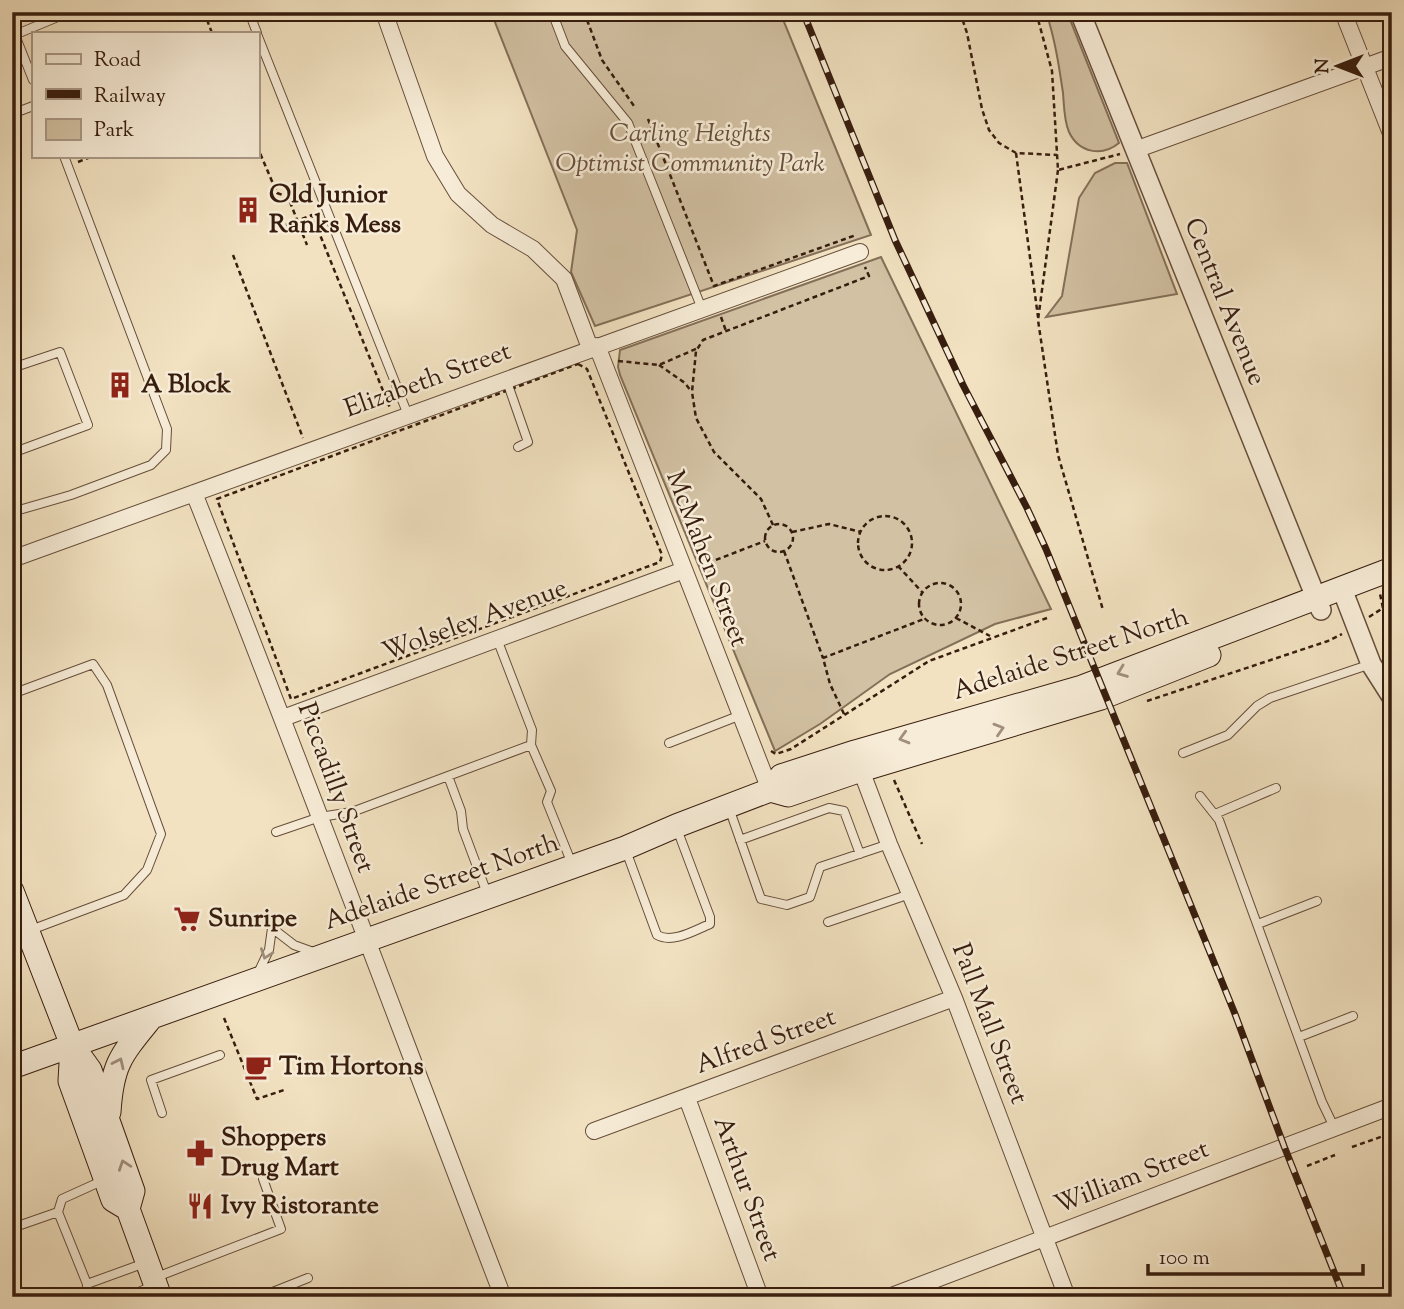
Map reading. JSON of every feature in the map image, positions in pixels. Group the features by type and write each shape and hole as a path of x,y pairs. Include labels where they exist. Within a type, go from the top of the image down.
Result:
{"main road":[{"name":"Adelaide Street North","path":"1343,595 1392,569"},
{"name":"Adelaide Street North","path":"12,1067 625,848 770,790 781,776 1082,687 1343,595 1392,583"},
{"name":"Adelaide Street North","path":"770,790 788,795 861,770 1101,698 1318,604"},
{"path":"12,891 72,1045 90,1070 133,1191 128,1209 154,1280"},
{"path":"108,1120 108,1094 116,1067 122,1054 153,1016"},
{"path":"72,1045 69,1081 113,1200 128,1209"}],"street":[{"name":"McMahen Street","path":"384,12 435,156 458,194 492,225 533,249 564,279 684,570 770,790"},
{"name":"Central Avenue","path":"1080,12 1318,604"},
{"path":"1343,12 1392,136"},
{"path":"1135,150 1392,57"},
{"name":"Elizabeth Street","path":"12,559 408,415 508,385 593,347 702,309 863,259"},
{"name":"Piccadilly Street","path":"194,493 283,718 503,1297"},
{"name":"Wolseley Avenue","path":"283,718 684,570"},
{"path":"1343,595 1371,664 1389,688"},
{"name":"Pall Mall Street","path":"861,770 954,998 1067,1297"},
{"name":"Alfred Street","path":"594,1131 954,998"},
{"name":"Arthur Street","path":"687,1098 760,1297"},
{"name":"William Street","path":"889,1297 1392,1106"}],"lane":[{"path":"249,12 257,32"},
{"path":"552,12 565,46 628,123 702,309"},
{"path":"32,78 14,36 66,13"},
{"path":"259,38 408,415"},
{"path":"12,114 32,106"},
{"path":"12,512 71,495 151,465 166,450 166,429 65,158"},
{"path":"12,368 60,352 88,425 12,453"},
{"path":"508,385 528,442 518,447"},
{"path":"497,639 532,730 531,745 551,791 547,802 573,867"},
{"path":"12,694 93,664 107,685 161,834 147,870 124,895 28,931"},
{"path":"1183,753 1228,735 1257,706 1270,698 1371,664"},
{"path":"669,743 741,715"},
{"path":"276,832 320,817 352,811 531,745"},
{"path":"448,776 461,811 463,829 488,896"},
{"path":"1215,814 1276,788"},
{"path":"1200,796 1219,820 1322,1102 1334,1127"},
{"path":"728,805 761,899 787,905 810,897 820,867 889,844"},
{"path":"740,840 829,808 844,811 860,854"},
{"path":"625,848 657,935 675,938 710,924 710,917 676,826"},
{"path":"828,922 910,894"},
{"path":"1258,924 1317,901"},
{"path":"255,979 269,950 272,928 294,945 322,955"},
{"path":"1299,1037 1353,1016"},
{"path":"162,1113 150,1080 220,1055"},
{"path":"128,1297 154,1280 281,1229 263,1179"},
{"path":"87,1297 87,1284 58,1212 62,1199 105,1180"},
{"path":"12,1228 58,1212"},
{"path":"260,1297 308,1278"},
{"path":"87,1284 154,1280"}],"path":[{"path":"204,12 212,32"},
{"path":"584,12 602,60 634,106"},
{"path":"960,12 989,130 999,143 1016,153 1058,155"},
{"path":"1036,12 1052,71 1058,155 1038,320"},
{"path":"648,119 715,286 856,235"},
{"path":"1058,170 1135,150"},
{"path":"259,151 277,193 288,197 307,244"},
{"path":"1016,153 1058,455 1103,610"},
{"path":"68,166 88,158"},
{"path":"286,225 312,215 390,408"},
{"path":"233,255 304,440"},
{"path":"773,525 761,499 713,452 696,418 692,392 698,348 703,340 869,276 863,259"},
{"path":"615,369 616,361 659,365 698,348"},
{"path":"578,365 587,369 662,555 660,562 291,699 217,499 508,385 578,365"},
{"path":"659,365 685,383 692,392"},
{"path":"887,515 899,520 908,529 912,542 909,555 898,566 889,570 876,569 865,561 859,550 858,537 861,532 864,525 874,517 887,515"},
{"path":"765,541 768,529 780,524 792,532 829,524 861,532"},
{"path":"765,541 772,550 784,551 792,543 792,532"},
{"path":"684,570 765,541"},
{"path":"784,551 830,684 844,714"},
{"path":"898,566 922,592"},
{"path":"940,583 952,587 960,598 960,612 956,618 951,623 937,626 924,619 918,606 922,592 927,587 940,583"},
{"path":"956,618 992,637"},
{"path":"764,748 776,754 791,749 929,661 1047,618"},
{"path":"823,658 924,619"},
{"path":"1145,702 1328,641"},
{"path":"892,777 901,791 922,844"},
{"path":"224,1018 257,1099 284,1090"},
{"path":"1352,1147 1392,1133"},
{"path":"1307,1166 1335,1155"}],"green space":[{"name":"Carling Heights Optimist Community Park","path":"491,12 780,12 871,235 595,326 571,272 577,230"},
{"path":"1046,12 1067,12 1119,143 1112,147 1091,151 1079,145 1069,132 1056,52"},
{"path":"1115,163 1127,163 1177,294 1046,317 1062,296 1079,198 1095,173"},
{"path":"881,257 1051,609 995,624 890,674 820,724 775,751 620,375 620,350"}],"railway":[{"path":"803,12 895,240 963,385 1046,549 1235,1014 1344,1297"}],"place":[{"name":"Old Junior Ranks Mess","path":"248,210"},
{"name":"A Block","path":"120,385"},
{"name":"Sunripe","path":"187,919"},
{"name":"Tim Hortons","path":"258,1067"},
{"name":"Shoppers Drug Mart","path":"200,1153"},
{"name":"Ivy Ristorante","path":"200,1206"}]}
